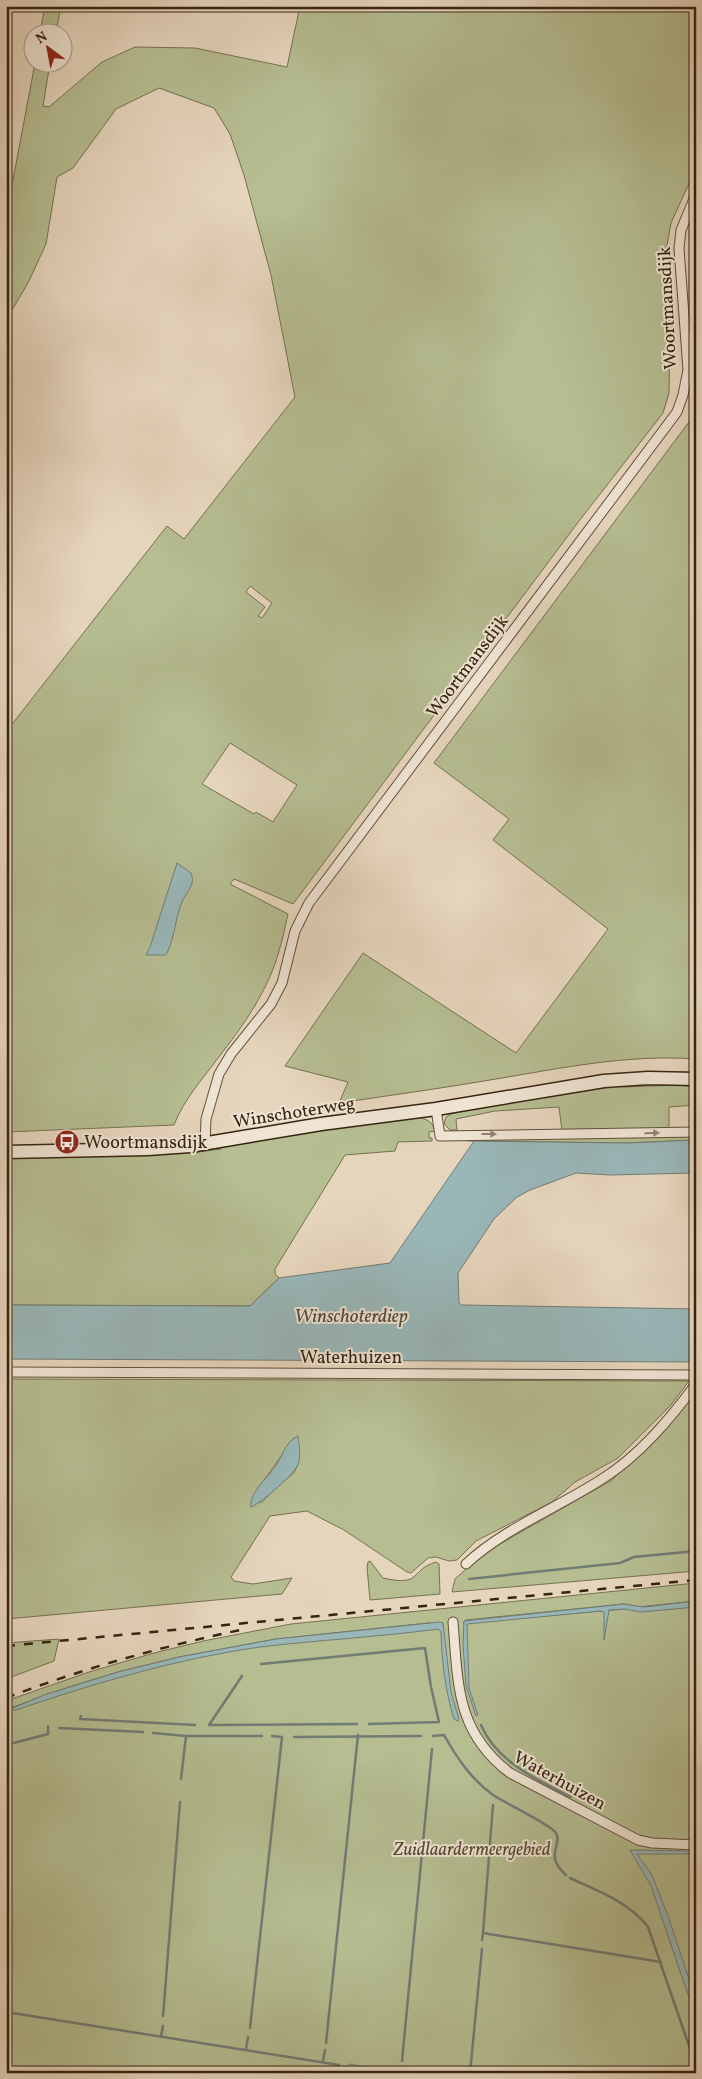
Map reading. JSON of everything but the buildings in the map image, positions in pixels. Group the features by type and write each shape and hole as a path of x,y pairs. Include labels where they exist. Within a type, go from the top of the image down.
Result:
{"main road":[{"name":"Winschoterweg","path":"6,1152 148,1149 205,1144 321,1124 436,1109 604,1081 648,1078 696,1079"}],"street":[{"name":"Woortmansdijk","path":"205,1144 206,1119 220,1074 231,1054 271,1004 282,983 295,931 309,903 677,412 684,395 688,370 679,248 681,230 696,194"},
{"path":"436,1109 440,1136 696,1132"},
{"name":"Waterhuizen","path":"6,1372 696,1375"},
{"path":"466,1564 487,1546 602,1479 624,1464 646,1442 696,1384"},
{"name":"Waterhuizen","path":"453,1622 461,1701 469,1726 496,1762 510,1773 638,1840 652,1843 696,1845"}],"green space":[{"path":"45,6 61,6 58,22 42,22"},
{"path":"300,6 696,6 696,168 671,223 666,251 670,322 669,393 663,413 576,525 293,904 234,879 230,884 288,914 283,937 274,966 254,1007 237,1033 188,1098 174,1125 6,1132 6,732 167,526 184,539 295,397 271,275 244,175 230,134 214,108 159,88 116,109 73,168 57,177 46,244 28,283 12,310 6,334 6,217 33,72 49,72 43,106 49,107 102,62 135,47 195,48 287,67","holes":["250,586 272,603 262,618 258,616 265,607 246,592","230,743 297,785 273,822 256,812 254,814 202,784"]},
{"path":"692,418 696,421 696,1059 646,1058 596,1063 339,1103 348,1082 285,1066 363,953 516,1053 608,929 493,840 509,819 434,763"},
{"path":"678,1085 696,1087 696,1105 669,1107 669,1130 562,1131 559,1107 495,1111 456,1119 457,1130 450,1130 444,1124 446,1117 455,1112 613,1086"},
{"path":"417,1117 433,1125 435,1131 429,1132 429,1138 432,1138 432,1141 398,1142 395,1151 345,1155 275,1269 275,1274 279,1278 250,1306 6,1305 6,1155 123,1156 190,1151 191,1153 221,1149 221,1146 288,1133"},
{"path":"696,1134 696,1140 626,1143 465,1140"},
{"path":"6,1379 689,1381 671,1405 618,1458 575,1482 552,1502 476,1541 457,1560 449,1561 436,1557 428,1558 411,1573 407,1572 344,1530 307,1511 270,1516 231,1577 234,1581 253,1584 292,1578 282,1594 6,1619","holes":["294,1438 298,1439 298,1464 294,1473 277,1486 262,1502 251,1503 262,1483"]},
{"path":"696,1390 696,1571 452,1592 455,1579 484,1553 612,1480 641,1452"},
{"path":"370,1561 383,1578 396,1580 410,1579 428,1565 436,1562 439,1564 440,1594 370,1600 367,1567"},
{"name":"Zuidlaardermeergebied","path":"696,1583 696,1601 638,1607 624,1604 466,1620 463,1623 696,1604 696,2073 6,2073 6,1701 89,1672 154,1653 203,1641 291,1624","holes":["428,1623 443,1624 443,1626 247,1646 114,1676 8,1709 118,1672 179,1657 276,1639"]},
{"path":"59,1639 54,1661 6,1679 6,1643"}],"water":[{"path":"177,863 191,873 191,885 180,908 167,953 165,955 146,955 150,947"},
{"name":"Winschoterdiep","path":"696,1140 696,1173 610,1175 576,1173 530,1190 517,1197 494,1219 458,1273 459,1303 462,1305 696,1309 696,1362 6,1359 6,1305 250,1306 279,1278 390,1263 474,1141 626,1143"},
{"path":"298,1436 300,1450 296,1468 277,1488 251,1507 253,1496 259,1486 275,1467 290,1442"},
{"path":"696,1601 696,1607 641,1612 624,1609 609,1610 604,1640 604,1612 601,1611 467,1624 469,1688 478,1715 476,1716 466,1686 463,1644 464,1621 624,1604 644,1607"},
{"path":"443,1623 451,1692 458,1721 454,1719 448,1697 443,1665 441,1632 438,1629 260,1647 229,1652 136,1673 16,1710 8,1710 44,1695 118,1672 179,1657 276,1639"},
{"path":"630,1850 696,1851 696,1854 637,1854 652,1875 669,1919 696,2000 696,2018 651,1886"},
{"path":"350,2064 392,2073 357,2073 348,2071 347,2066"}],"waterway":[{"path":"469,1579 620,1563 634,1557 696,1551"},
{"path":"261,1664 425,1648 439,1722 369,1724"},
{"path":"242,1676 209,1725 357,1724"},
{"path":"81,1716 80,1719 195,1725"},
{"path":"481,1725 488,1738 507,1759 545,1784 571,1797"},
{"path":"6,1745 48,1734 48,1726"},
{"path":"59,1728 143,1732"},
{"path":"153,1733 186,1736 262,1736"},
{"path":"326,2043 358,1735"},
{"path":"433,1736 444,1735 465,1768 485,1789 553,1829 557,1838 556,1861 559,1868 566,1875"},
{"path":"181,1779 186,1736"},
{"path":"250,2028 282,1737 272,1736"},
{"path":"294,1737 421,1736"},
{"path":"402,2061 432,1749"},
{"path":"163,2016 180,1802"},
{"path":"493,1805 483,1933 661,1962"},
{"path":"570,1878 622,1904 648,1927 696,2066"},
{"path":"482,1940 483,1933"},
{"path":"470,2073 482,1949"},
{"path":"6,2012 339,2065"},
{"path":"6,2021 11,2012"},
{"path":"161,2036 163,2026"},
{"path":"246,2049 248,2037"},
{"path":"323,2061 325,2050"}],"railway":[{"path":"6,1646 696,1580"},
{"path":"6,1698 124,1659 245,1629"}],"place":[{"name":"Woortmansdijk","path":"67,1142"}]}
